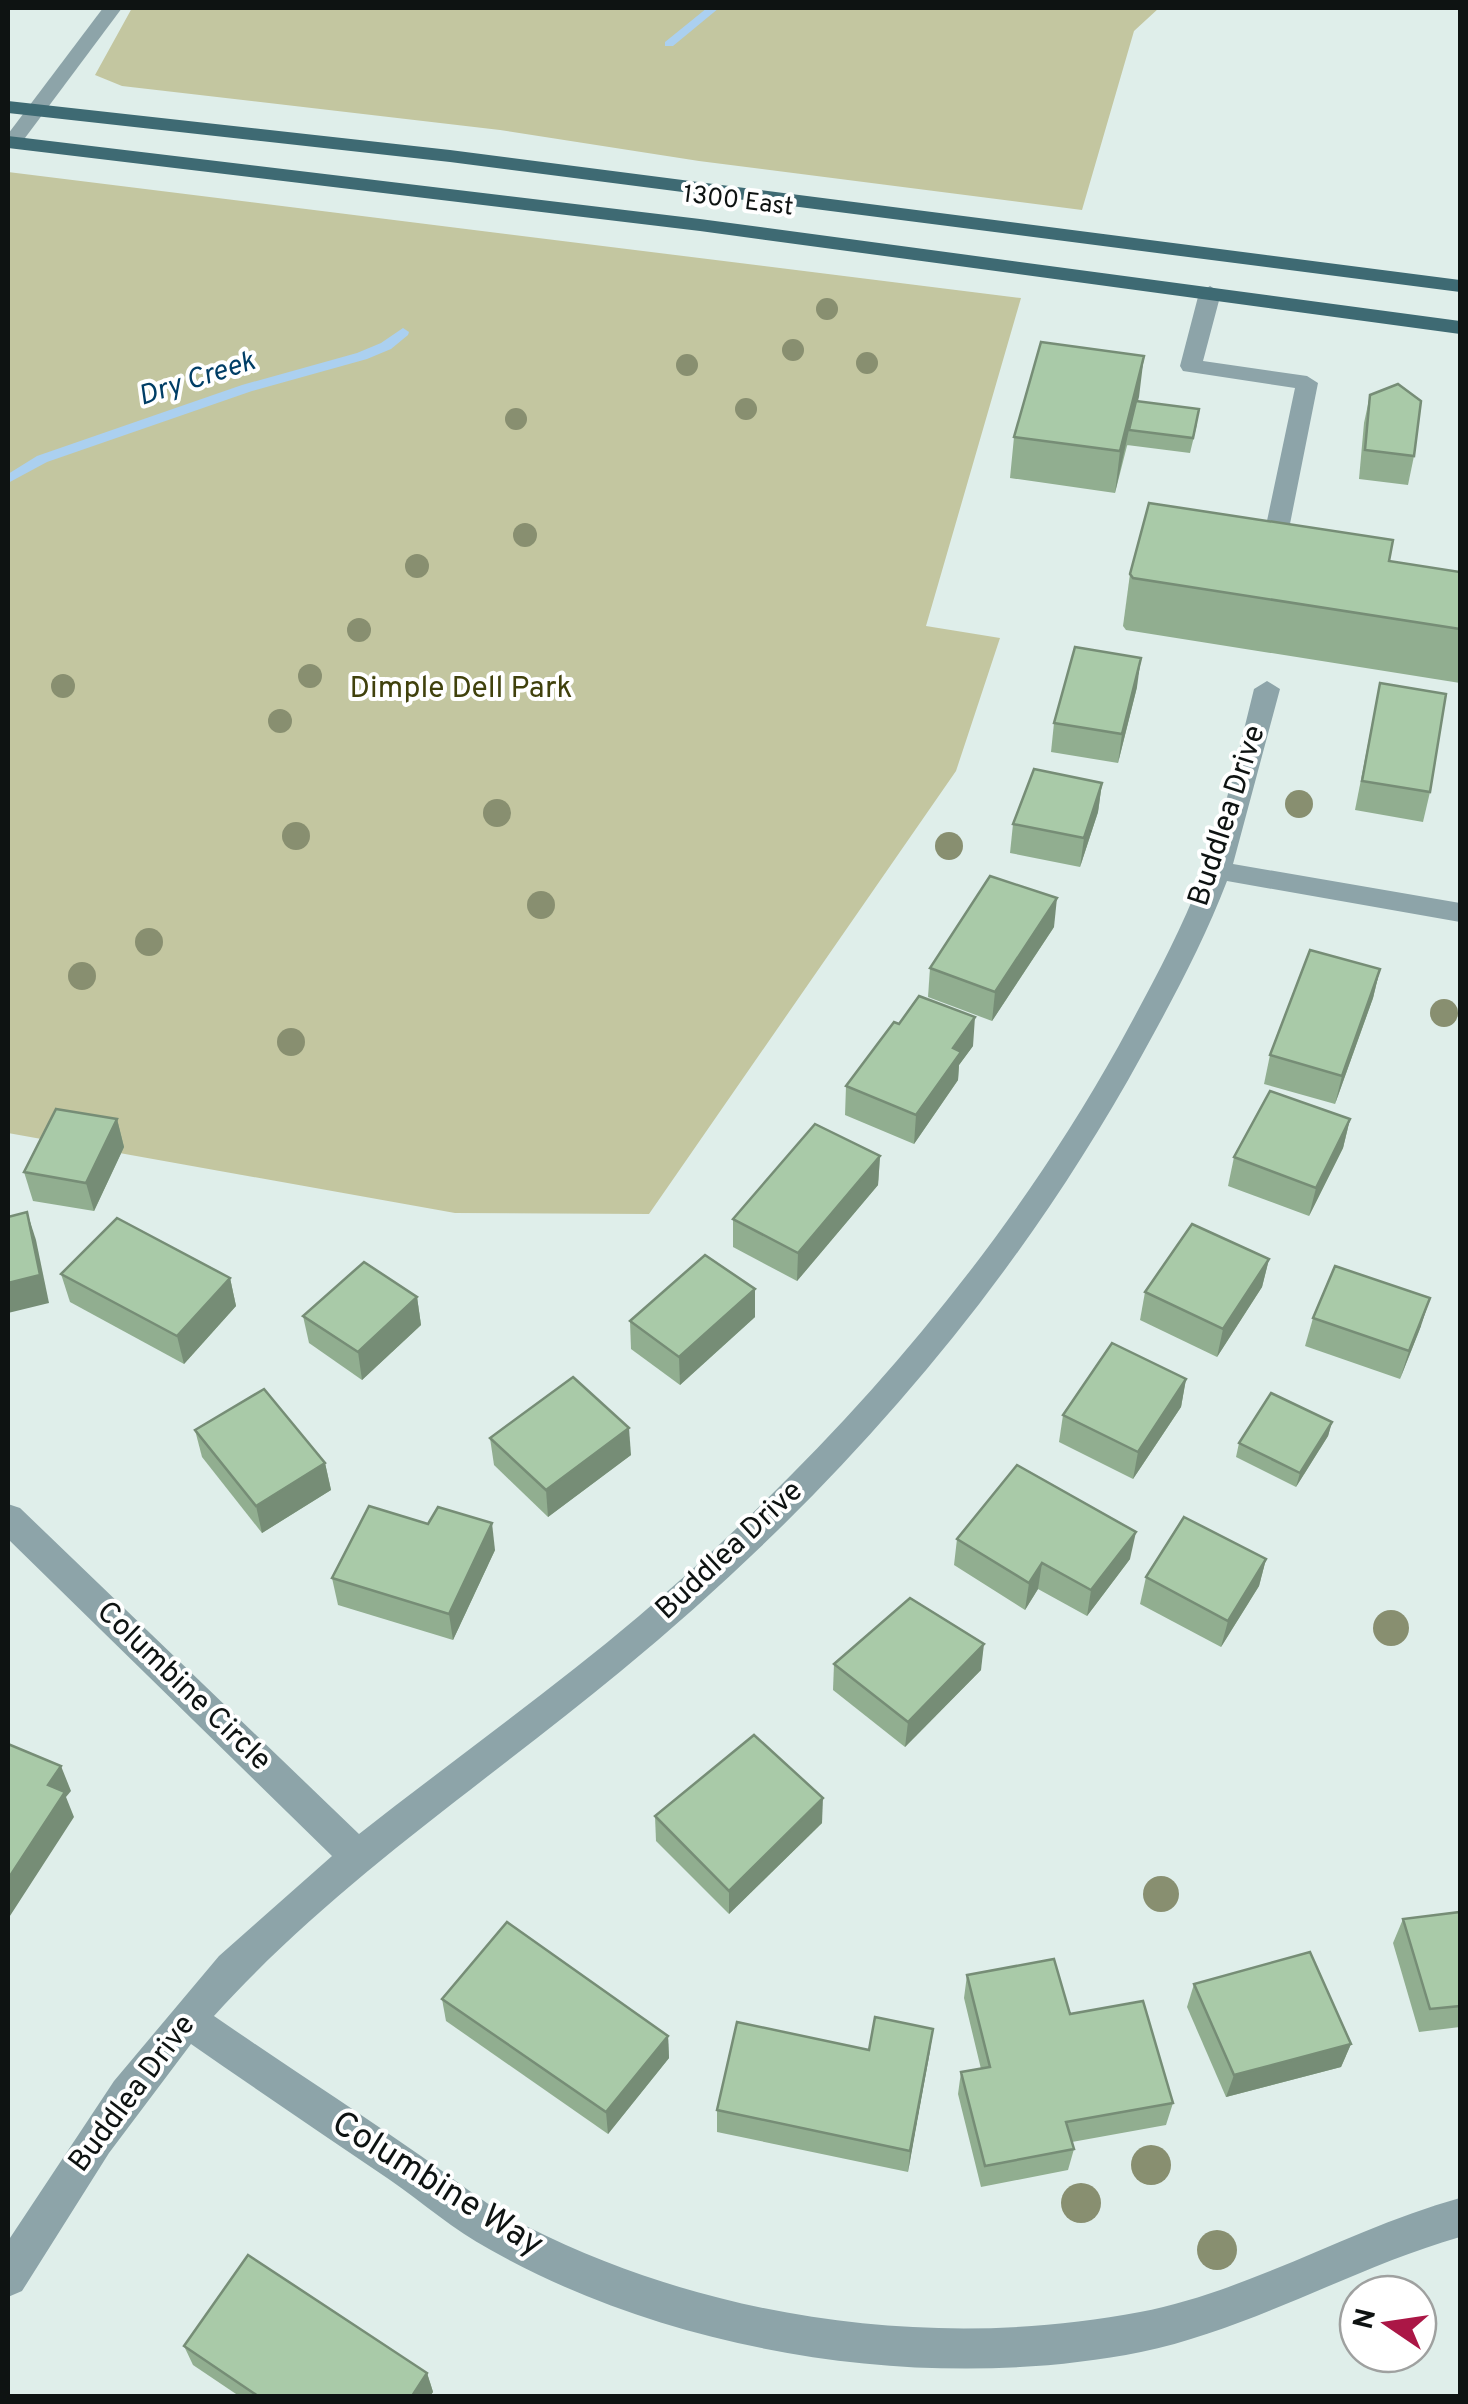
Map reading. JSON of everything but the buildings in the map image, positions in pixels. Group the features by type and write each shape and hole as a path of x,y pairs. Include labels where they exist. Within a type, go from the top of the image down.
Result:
{"main road":[{"name":"1300 East","path":"8,107 450,156 1460,286"},
{"name":"1300 East","path":"10,142 681,222 1460,328"}],"street":[{"path":"10,142 112,8"},
{"path":"1210,293 1191,366 1308,382 1272,554 1310,560"},
{"name":"Buddlea Drive","path":"8,2277 70,2175 188,2020 268,1934 358,1857 652,1625 795,1491 907,1376 1007,1251 1104,1103 1170,976 1218,870 1267,689"},
{"path":"1218,870 1460,913"},
{"name":"Columbine Circle","path":"8,1518 358,1857"},
{"name":"Columbine Way","path":"188,2020 512,2240 630,2292 754,2326 899,2346 1022,2345 1140,2332 1232,2306 1413,2228 1460,2218"}],"green space":[{"path":"132,8 1159,8 1134,31 1082,210 699,161 500,130 122,86 95,75"},
{"name":"Dimple Dell Park","path":"8,172 1021,298 926,626 1000,638 956,771 649,1214 455,1213 8,1133"}],"waterway":[{"name":"Dry Creek","path":"669,44 713,8"},
{"name":"Dry Creek","path":"8,479 42,459 247,388 362,356 386,346 403,332"}]}
